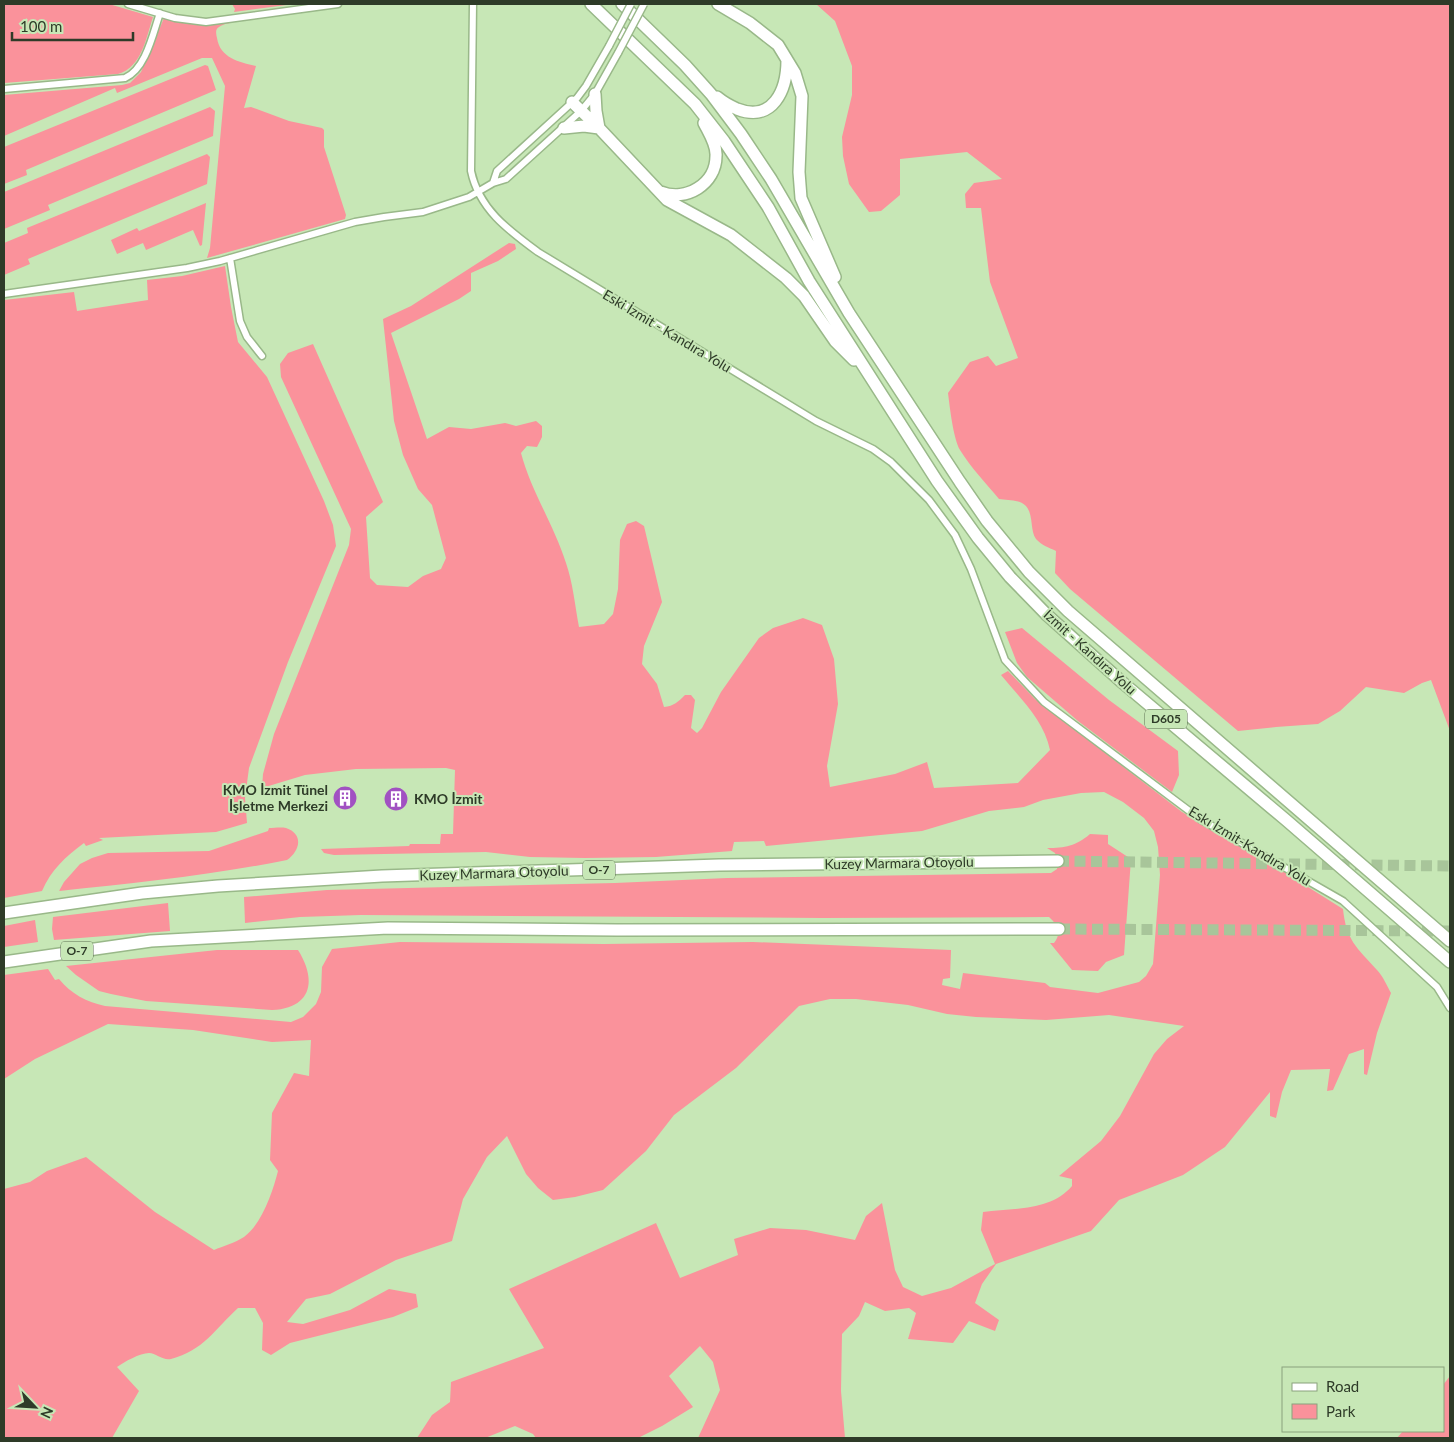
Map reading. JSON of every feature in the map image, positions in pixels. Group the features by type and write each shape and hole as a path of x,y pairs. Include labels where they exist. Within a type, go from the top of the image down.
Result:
{"highway":[{"path":"592,4 695,104 724,140 768,207 809,281 869,376"},
{"path":"622,4 685,65 711,94 771,179 849,313 982,513 1029,572 1068,611 1450,941"},
{"path":"718,4 764,33 778,45 795,73 802,96 799,172 801,198 849,313"},
{"path":"711,94 738,110 752,112 763,110 780,95 785,85 787,58"},
{"path":"595,94 599,128"},
{"path":"572,102 667,200 731,234 786,278 804,296 835,342 869,376"},
{"path":"657,191 668,195 691,193 704,185 711,177 717,154 714,143 695,104"},
{"path":"564,128 584,126 599,128"},
{"name":"İzmit - Kandıra Yolu","path":"869,376 936,481 1010,578 1047,615 1123,683 1286,820 1450,962"},
{"name":"Kuzey Marmara Otoyolu","path":"4,912 142,893 218,886 382,876 719,865 1058,861"},
{"name":"O-7","path":"4,962 151,941 388,928 1059,930"}],"street":[{"path":"128,4 175,18 206,22 338,4"},
{"name":"Eski İzmit - Kandıra Yolu","path":"473,4 471,171 478,191 493,216 538,252 816,421 874,449 891,462 929,500 955,535 992,621"},
{"path":"493,183 497,171 572,102 586,86 631,4"},
{"path":"4,294 187,268 230,258 356,222 384,216 423,212 469,197 493,183 506,179 581,111 595,94 644,4"},
{"path":"4,88 131,76 138,69 144,58 160,13"},
{"path":"230,258 240,321 247,337 262,356"},
{"name":"Eskı İzmit-Kandıra Yolu","path":"992,621 1005,660 1044,702 1200,819 1343,901 1437,987 1450,1008"}],"green space":[{"path":"4,4 109,4 153,17 138,58 133,65 118,74 4,83"},
{"path":"232,4 294,4 234,12 235,9"},
{"path":"816,4 1450,4 1450,731 1431,680 1404,693 1366,687 1340,711 1318,724 1238,731 1070,589 1055,573 1056,551 1043,545 1036,539 1029,510 1026,506 1017,501 999,499 960,450 954,430 948,393 970,362 988,356 996,366 1018,358 990,282 981,208 966,208 965,194 974,183 1002,179 967,152 900,159 900,195 881,211 869,212 849,184 843,156 842,137 852,95 852,66 835,21"},
{"path":"164,18 192,23 239,20 221,26 217,29 216,33 219,45 226,55 237,61 256,66 244,108 251,107 289,121 324,130 324,147 346,215 345,219 207,258 210,248 225,86 212,58 202,58 117,93 115,88 4,136 4,95 130,83 141,72"},
{"path":"205,65 208,66 216,90 26,170 27,175 4,184 4,147"},
{"path":"210,107 215,111 213,136 48,205 50,210 4,229 4,192"},
{"path":"207,154 210,157 207,184 28,259 30,264 4,275 4,243 28,233 27,228"},
{"path":"206,203 202,245 200,246 193,230 146,250 143,243 117,254 111,240 137,228 139,231"},
{"path":"509,243 515,244 516,249 498,261 471,273 471,291 459,299 391,333 427,439 449,427 471,429 505,423 516,426 536,421 542,426 542,437 537,447 527,446 521,453 525,467 566,563 579,627 604,624 613,614 618,589 620,540 627,524 636,521 644,526 662,602 644,646 642,664 657,684 664,707 671,706 685,695 691,695 695,700 691,728 697,733 702,728 721,692 759,638 773,628 803,618 822,625 834,659 838,704 827,766 830,787 895,774 927,762 934,788 1018,783 1050,750 1037,719 1001,675 1008,671 1035,699 1182,812 1343,909 1347,929 1354,943 1379,972 1391,993 1377,1033 1367,1075 1364,1074 1364,1049 1349,1054 1333,1090 1327,1091 1330,1069 1291,1070 1282,1092 1276,1118 1270,1116 1270,1092 1225,1147 1183,1175 1119,1200 1091,1231 996,1264 982,1284 975,1303 999,1320 995,1331 969,1321 953,1343 908,1339 916,1313 909,1308 885,1311 865,1302 859,1316 842,1334 841,1391 845,1438 698,1438 720,1390 713,1362 700,1346 669,1376 693,1407 638,1438 536,1438 533,1434 515,1426 485,1438 417,1438 432,1415 450,1402 451,1382 544,1348 509,1289 656,1223 680,1278 738,1255 734,1239 770,1228 806,1230 855,1240 866,1216 882,1203 895,1270 903,1287 922,1296 951,1288 995,1264 981,1230 983,1212 1019,1209 1043,1204 1054,1200 1072,1186 1072,1179 1059,1176 1101,1141 1120,1116 1154,1054 1167,1039 1184,1026 1109,1015 1046,1020 976,1017 947,1014 908,1005 856,999 830,999 799,1006 736,1068 674,1115 646,1151 603,1190 553,1200 538,1188 526,1174 507,1136 487,1157 463,1199 452,1241 396,1260 330,1294 306,1299 287,1322 303,1324 350,1310 389,1289 416,1294 418,1307 393,1317 290,1343 271,1355 262,1350 263,1323 255,1308 238,1308 192,1351 171,1359 162,1358 152,1353 145,1353 117,1367 139,1391 112,1438 4,1438 4,1189 30,1182 47,1171 86,1157 155,1212 214,1250 237,1241 244,1237 256,1224 270,1197 278,1171 270,1160 272,1113 294,1073 309,1076 311,1040 272,1042 193,1030 108,1024 35,1059 4,1079 4,975 48,969 55,980 59,979 74,993 86,1000 105,1006 291,1022 303,1017 316,1004 321,992 322,967 332,949 400,942 604,944 753,942 951,950 950,978 943,979 942,985 960,989 963,973 1045,983 1050,987 1098,993 1139,982 1146,976 1153,964 1160,875 1158,847 1154,831 1144,818 1123,802 1104,792 1081,793 1043,800 1024,807 989,811 922,831 766,846 764,841 734,842 732,851 656,857 585,858 530,857 486,852 334,855 324,853 321,849 440,844 441,834 453,834 455,770 446,768 356,769 305,775 262,788 263,774 274,734 349,545 351,529 281,377 280,364 288,353 313,344 383,502 366,517 370,578 377,585 408,587 423,576 441,569 446,558 432,505 418,489 403,455 394,421 383,319 411,306"},
{"path":"225,266 238,342 267,377 324,501 333,525 336,546 288,662 249,768 245,798 247,823 216,832 99,838 103,840 86,846 84,843 65,859 54,870 42,891 4,898 4,300 74,292 77,311 148,300 147,280 182,276"},
{"path":"1022,628 1109,700 1178,751 1179,775 1172,792 1078,721 1027,677 1017,663 1005,632"},
{"path":"269,828 286,828 296,834 298,838 297,848 287,860 145,882 59,891 64,882 80,864 108,853 209,851 268,831"},
{"path":"1090,834 1108,835 1108,844 1131,859 1124,955 1106,962 1098,971 1072,970 1050,943 1054,943 1058,936 1058,929 1049,917 822,918 361,915 300,917 245,923 244,897 327,890 615,883 727,878 1051,873 1057,869 1058,861 1055,853 1047,848 1070,846"},
{"path":"168,903 170,931 54,940 52,929 53,917"},
{"path":"35,920 38,942 4,947 4,926"},
{"path":"217,950 298,950 308,972 309,982 303,998 296,1004 272,1010 146,1001 99,991 66,966"},
{"path":"1450,1376 1450,1438 1397,1438 1402,1432 1444,1432 1444,1384"}],"tunnel":[{"path":"1058,861 1450,866"},
{"path":"1059,929 1450,931"}],"place":[{"name":"KMO İzmit Tünel İşletme Merkezi","path":"345,798"},
{"name":"KMO İzmit","path":"396,799"}]}
